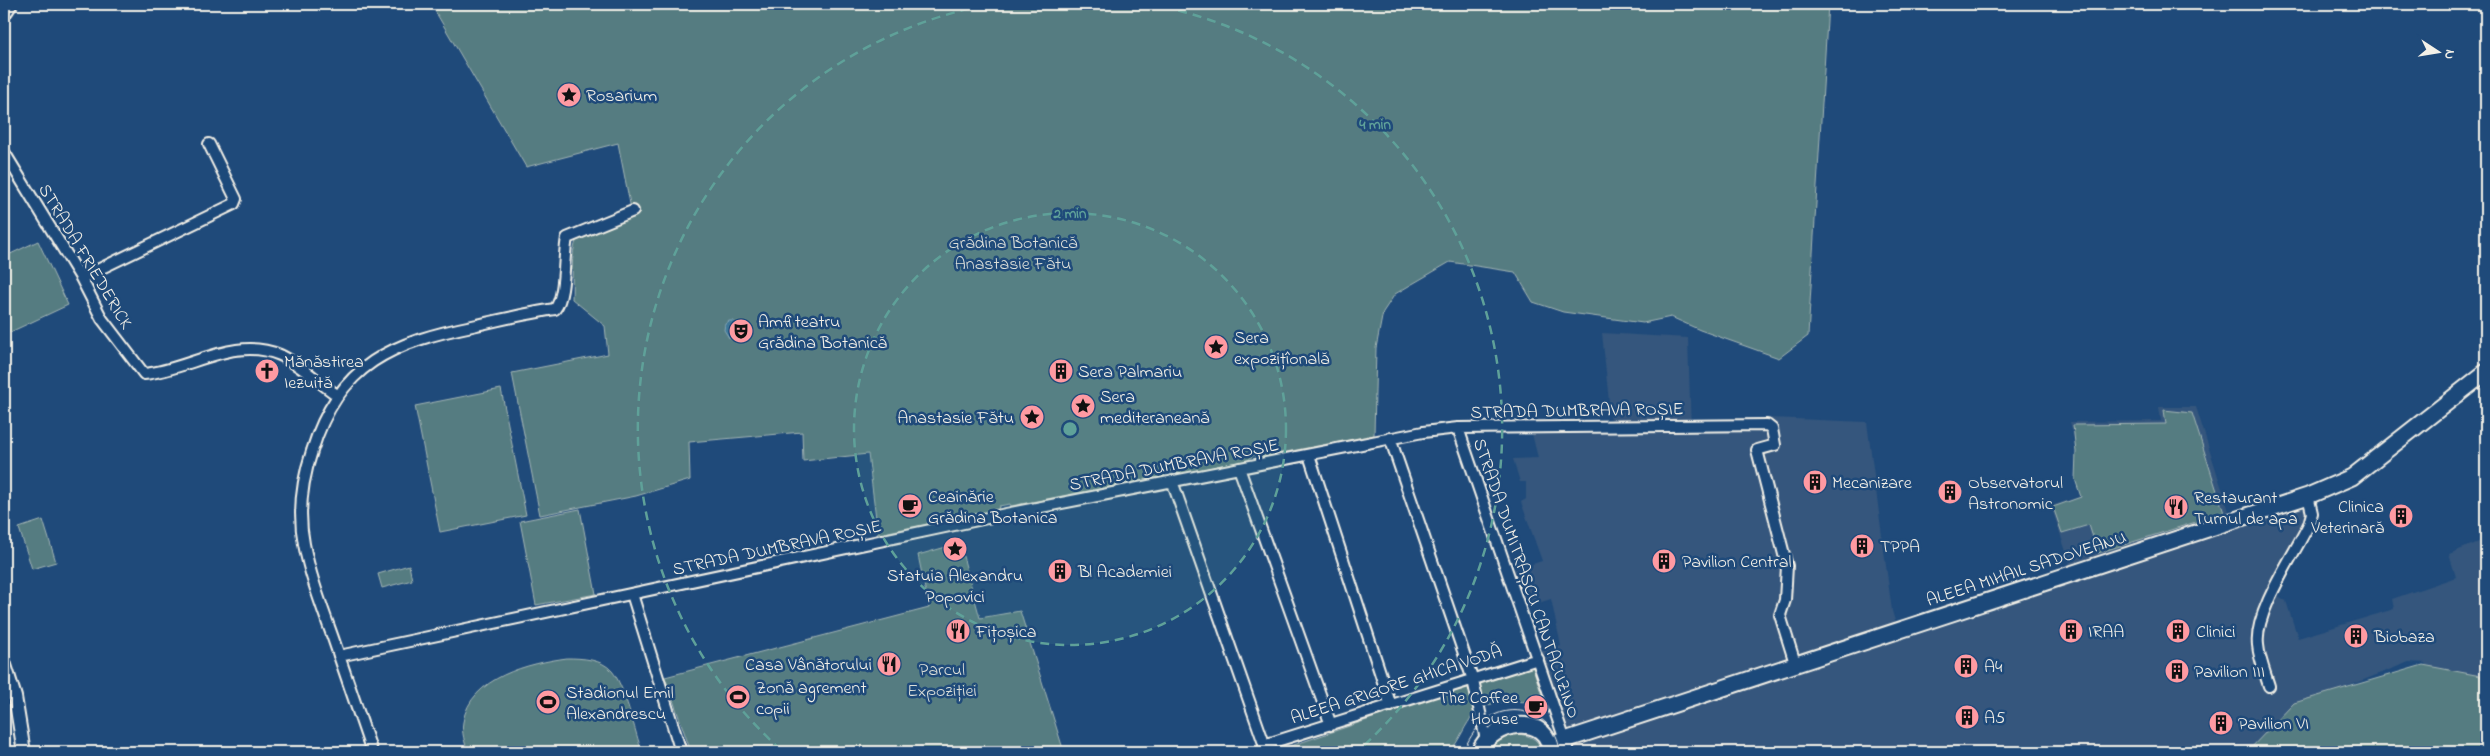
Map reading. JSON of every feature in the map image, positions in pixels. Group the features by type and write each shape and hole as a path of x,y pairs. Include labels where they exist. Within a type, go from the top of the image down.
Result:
{"main road":[{"name":"ALEEA MIHAIL SADOVEANU","path":"1550,749 1566,746 1795,663 2308,496 2352,477 2486,372"},
{"path":"1480,748 1502,728 1522,725 1542,733 1550,749"}],"street":[{"path":"4,16 12,4"},
{"path":"81,278 234,204 236,199 209,144"},
{"name":"STRADA FRIEDERICK","path":"4,152 81,278 102,319 144,374 238,349 258,349 281,356 337,396"},
{"path":"372,752 315,588 304,544 301,513 308,462 318,429 337,396 359,370 381,355 415,339 555,309 562,297 563,256 567,238 633,211"},
{"name":"STRADA DUMBRAVA ROȘIE","path":"339,656 1006,514 1390,438 1458,428 1767,425 1772,429 1775,445 1756,450 1787,566 1786,593 1780,615 1795,663"},
{"name":"STRADA DUMITRAȘCU CANTACUZINO","path":"1458,428 1566,746"},
{"path":"1390,438 1473,680 1480,748"},
{"path":"1309,455 1391,706"},
{"path":"1239,468 1331,725"},
{"path":"1172,481 1265,749"},
{"path":"2269,686 2258,644 2260,628 2267,604 2309,524 2312,513 2308,496"},
{"path":"632,594 681,752"},
{"name":"ALEEA GRIGORE GHICA VODĂ","path":"1265,749 1331,725 1538,659"},
{"path":"4,662 14,697 24,752"}],"shaded area":[{"path":"729,321 734,321 746,338 741,341 729,338 724,330 725,324"},
{"path":"1602,333 1688,338 1691,432 1765,431 1769,418 1867,422 1892,611 1901,640 2076,582 2051,506 2082,496 2077,452 2070,422 2161,421 2159,407 2196,407 2235,530 2316,503 2316,525 2277,595 2286,601 2298,638 2394,609 2392,599 2456,577 2449,554 2486,539 2486,693 2435,703 2425,663 2409,662 2296,707 2251,752 1575,752 1540,651 1561,646 1551,599 1526,607 1513,570 1542,561 1521,502 1526,499 1526,482 1520,482 1513,459 1538,458 1532,434 1612,432"}],"green space":[{"name":"Grădina Botanică Anastasie Fătu","path":"431,4 1828,4 1808,336 1779,358 1700,330 1671,317 1643,323 1563,312 1533,302 1515,272 1450,262 1395,294 1383,312 1376,348 1374,435 1260,457 1254,455 1248,460 1178,474 1175,470 1167,472 1164,476 1011,506 1010,504 999,506 998,510 943,522 939,518 931,519 927,524 878,534 868,454 803,461 802,432 689,442 690,480 636,496 540,515 512,373 608,354 605,326 572,299 573,260 577,239 594,228 632,214 618,143 526,167"},
{"path":"38,241 68,305 4,335 4,257"},
{"path":"501,389 526,515 440,532 415,406"},
{"path":"2164,410 2192,413 2224,513 2098,553 2089,525 2062,533 2053,507 2081,497 2075,479 2076,452 2073,425 2166,424"},
{"path":"580,509 596,594 536,605 520,521"},
{"path":"43,520 56,562 32,569 19,528"},
{"name":"Parcul Expoziției","path":"953,545 961,549 980,618 1020,611 1064,752 691,752 665,677 929,608 918,555"},
{"path":"409,565 412,580 382,588 378,574"},
{"name":"Stadionul Emil Alexandrescu","path":"567,658 597,662 612,671 621,687 642,752 468,752 463,734 463,722 468,707 477,694 489,683 504,675 536,664"},
{"path":"1529,665 1533,668 1543,699 1538,704 1505,702 1481,708 1471,718 1449,752 1273,752"},
{"path":"2423,665 2486,677 2486,752 2247,752 2294,703"},
{"path":"1517,734 1525,735 1536,741 1540,752 1488,752 1500,740"}],"tram line":[{"path":"1463,752 1472,735 1481,724 1496,714 1508,711 1532,714 1542,720 1551,728 1557,739 1560,752"}],"place":[{"name":"Rosarium","path":"569,95"},
{"name":"Amfiteatru Grădina Botanică","path":"741,331"},
{"name":"Sera expozițîonală","path":"1216,347"},
{"name":"Mănăstirea Iezuită","path":"267,371"},
{"name":"Sera Palmariu","path":"1061,371"},
{"name":"Sera mediteraneană","path":"1083,406"},
{"name":"Anastasie Fătu","path":"1032,417"},
{"name":"Mecanizare","path":"1815,482"},
{"name":"Observatorul Astronomic","path":"1950,492"},
{"name":"Ceainărie Grădina Botanica","path":"910,506"},
{"name":"Restaurant Turnul de apa","path":"2176,507"},
{"name":"Clinica Veterinară","path":"2401,516"},
{"name":"TPPA","path":"1862,546"},
{"name":"Statuia Alexandru Popovici","path":"955,549"},
{"name":"Pavilion Central","path":"1664,561"},
{"name":"Bl Academiei","path":"1060,571"},
{"name":"Fițoșica","path":"958,631"},
{"name":"IRAA","path":"2071,631"},
{"name":"Clinici","path":"2178,631"},
{"name":"Biobaza","path":"2356,636"},
{"name":"Casa Vânătorului","path":"889,664"},
{"name":"A4","path":"1966,666"},
{"name":"Pavilion III","path":"2177,671"},
{"name":"Zonă agrement copii","path":"738,697"},
{"name":"Stadionul Emil Alexandrescu","path":"548,702"},
{"name":"The Coffee House","path":"1536,707"},
{"name":"A5","path":"1967,717"},
{"name":"Pavilion VI","path":"2221,723"}]}
